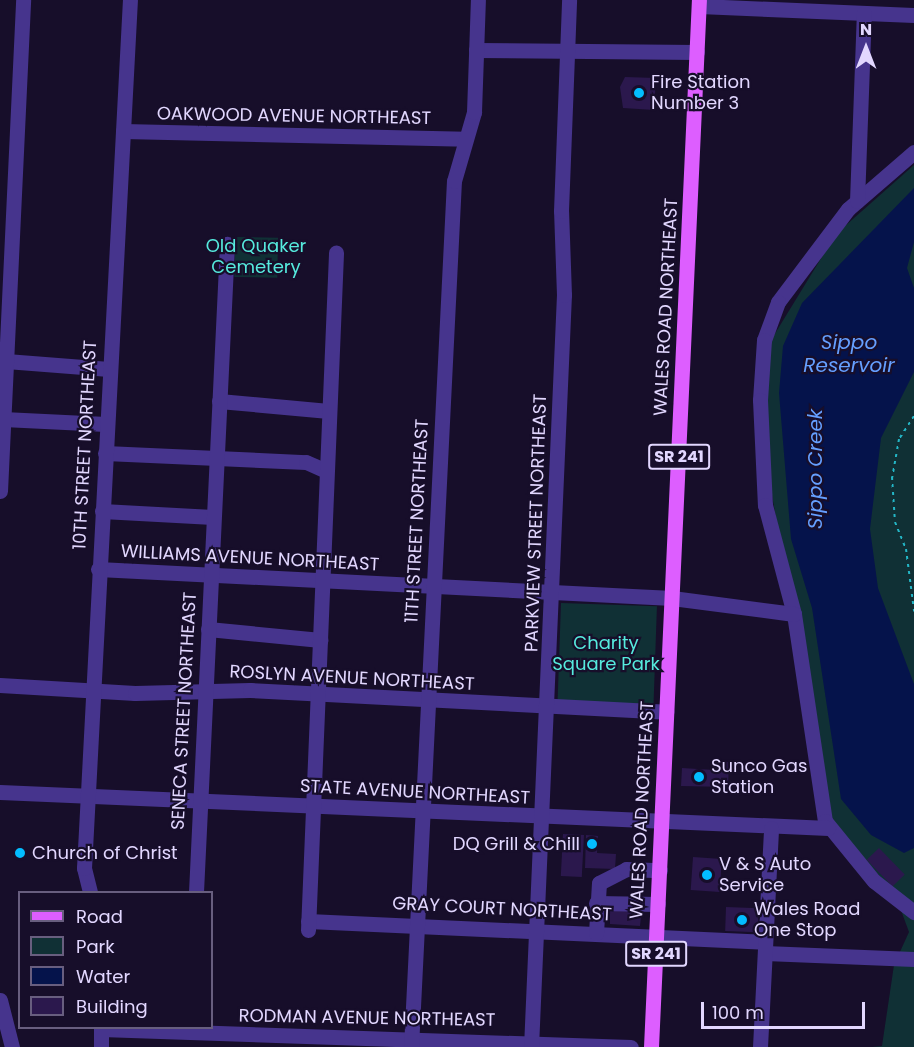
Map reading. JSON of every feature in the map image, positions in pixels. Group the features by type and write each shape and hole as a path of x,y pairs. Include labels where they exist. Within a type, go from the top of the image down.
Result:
{"main road":[{"name":"WALES ROAD NORTHEAST","path":"651,1047 699,3"}],"street":[{"path":"0,491 6,361 5,252 23,0"},
{"name":"10TH STREET NORTHEAST","path":"90,891 84,868 98,569 130,0"},
{"name":"11TH STREET NORTHEAST","path":"411,1042 454,181 474,112 478,0"},
{"name":"PARKVIEW STREET NORTHEAST","path":"531,1045 553,594 569,0"},
{"path":"699,3 854,8 914,15"},
{"path":"854,8 856,201"},
{"path":"476,50 697,52"},
{"name":"OAKWOOD AVENUE NORTHEAST","path":"123,131 465,139"},
{"path":"914,152 856,201 778,302 764,340 760,408 765,505 794,614 828,828 874,881 914,912"},
{"name":"SENECA STREET NORTHEAST","path":"196,891 227,244"},
{"path":"311,807 336,253"},
{"path":"6,361 109,369"},
{"path":"219,401 329,411"},
{"path":"3,419 106,424"},
{"path":"105,453 306,462 326,471"},
{"path":"102,511 213,517"},
{"name":"WILLIAMS AVENUE NORTHEAST","path":"98,569 321,580 433,589 672,598 794,614"},
{"path":"208,628 320,640"},
{"name":"ROSLYN AVENUE NORTHEAST","path":"0,685 93,691 317,695 666,712"},
{"name":"STATE AVENUE NORTHEAST","path":"0,792 661,824 828,828"},
{"name":"GRAY COURT NORTHEAST","path":"311,807 308,926 417,924 656,935 765,948 914,958"},
{"path":"760,1047 771,828"},
{"path":"596,933 599,883 613,874 660,870"},
{"path":"596,903 658,904"},
{"path":"0,1000 12,1047"},
{"path":"100,1047 101,1029"},
{"name":"RODMAN AVENUE NORTHEAST","path":"114,1029 207,1036 631,1047"}],"path":[{"path":"914,416 898,439 892,477 895,522 906,549 914,611"}],"green space":[{"name":"Sippo Reservoir","path":"914,165 914,1047 872,1047 882,1046 894,965 909,932 895,894 829,817 767,467 768,345 836,234"},
{"name":"Old Quaker Cemetery","path":"235,237 278,238 277,278 234,277"},
{"name":"Charity Square Park","path":"561,603 657,606 654,704 558,701"}],"water":[{"name":"Sippo Reservoir","path":"914,188 914,242 907,268 914,288 914,372 881,438 870,529 878,588 914,684 914,848 904,853 871,835 841,799 812,608 791,539 779,393 783,346 802,303"}],"building":[{"path":"625,77 656,78 654,110 623,108 620,87"},
{"path":"715,761 729,762 728,787 681,786 682,768 714,770"},
{"path":"563,834 584,835 582,877 561,876"},
{"name":"DQ Grill & Chill","path":"586,835 598,836 597,853 616,854 615,869 585,868"},
{"path":"879,848 905,875 892,886 867,860"},
{"name":"V & S Auto Service","path":"693,857 722,859 720,892 691,890"},
{"path":"617,906 642,907 640,926 610,924 610,911"},
{"name":"Wales Road One Stop","path":"726,907 759,908 758,932 725,931"}],"place":[{"name":"Fire Station Number 3","path":"639,93"},
{"name":"Sunco Gas Station","path":"699,777"},
{"name":"DQ Grill & Chill","path":"592,844"},
{"name":"Church of Christ","path":"20,853"},
{"name":"V & S Auto Service","path":"707,875"},
{"name":"Wales Road One Stop","path":"742,920"}],"water label":[{"name":"Sippo Creek","path":"815,469"}]}
